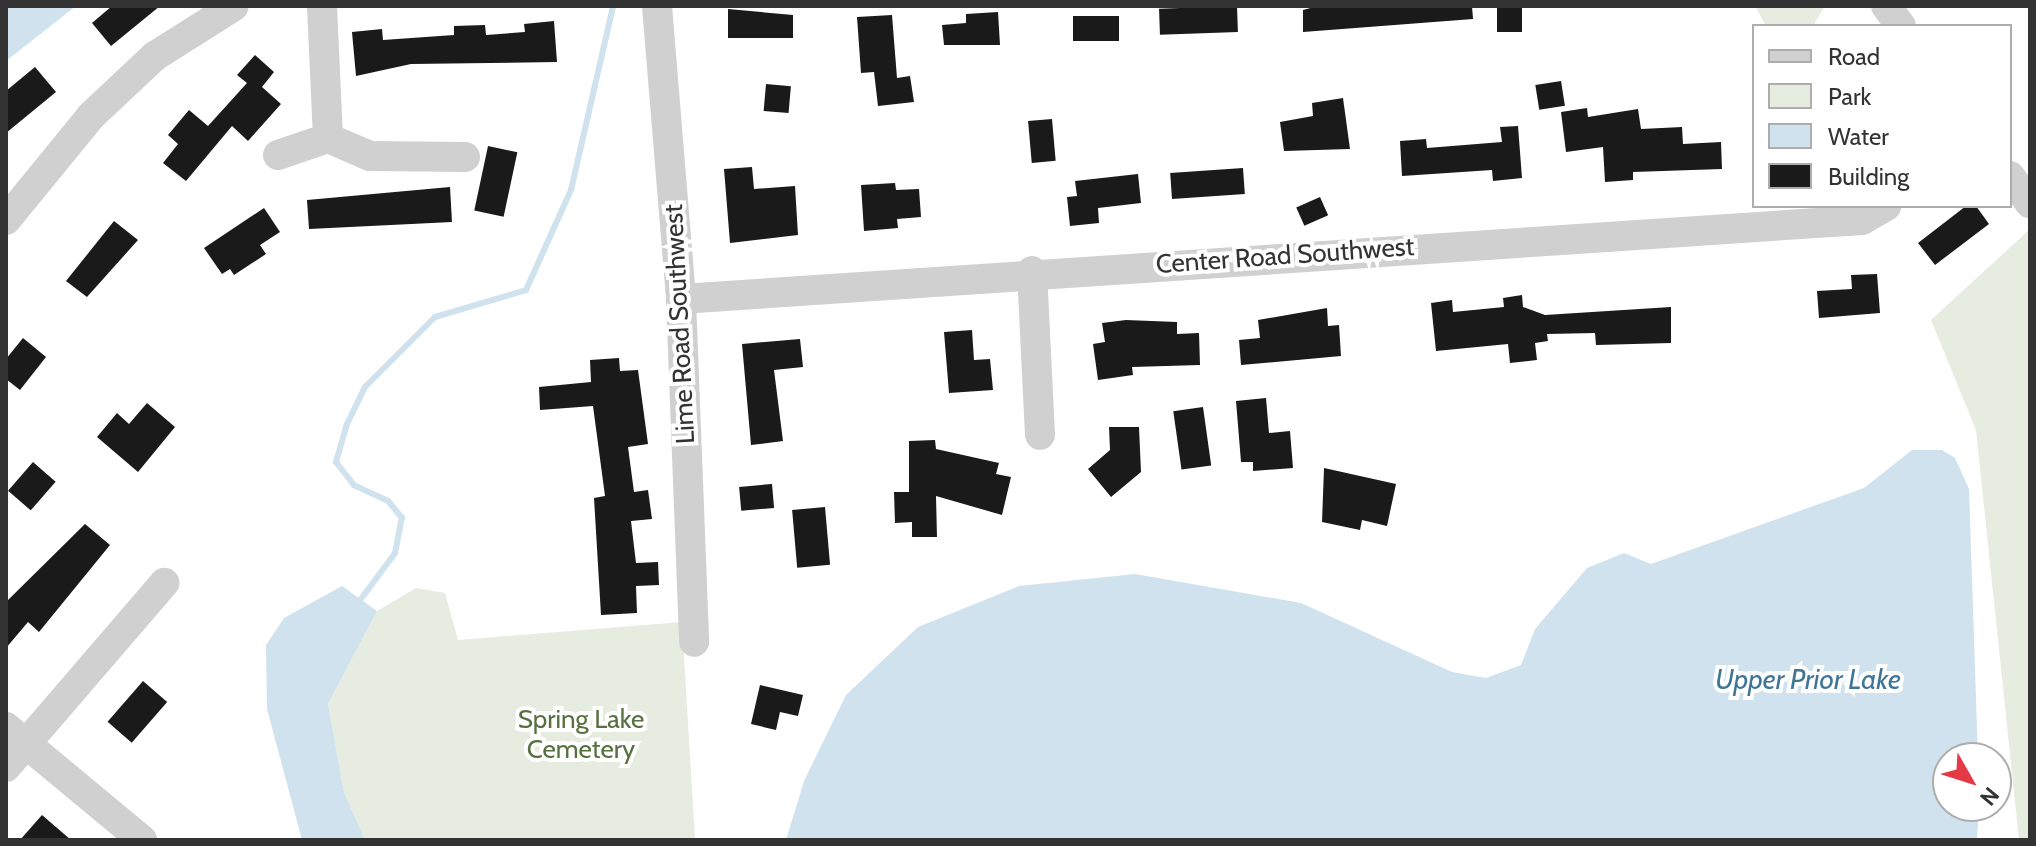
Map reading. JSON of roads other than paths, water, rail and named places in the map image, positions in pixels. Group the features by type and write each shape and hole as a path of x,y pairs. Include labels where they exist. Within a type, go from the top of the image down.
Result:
{"street":[{"path":"6,220 91,116 155,56 234,6"},
{"path":"322,6 328,138"},
{"name":"Lime Road Southwest","path":"657,6 681,299 694,642"},
{"path":"1886,6 1900,24"},
{"path":"278,155 328,138 370,156 465,157"},
{"path":"2012,179 2030,204"},
{"name":"Center Road Southwest","path":"681,299 1032,271 1862,220 1883,208"},
{"path":"1032,271 1040,435"},
{"path":"6,767 16,735 164,583"},
{"path":"16,735 142,840"}],"water":[{"path":"6,6 76,6 6,61"},
{"name":"Upper Prior Lake","path":"1912,450 1942,450 1955,458 1969,489 1977,742 1932,742 1932,822 1978,822 1977,840 786,840 804,781 846,695 918,627 1019,586 1135,574 1301,603 1452,672 1486,678 1521,665 1535,629 1587,568 1624,553 1651,564 1864,488"},
{"path":"342,586 377,611 328,704 344,792 365,840 302,840 267,709 266,645 284,618"}],"waterway":[{"path":"358,603 395,553 402,518 388,501 354,485 336,462 347,424 365,387 435,317 526,290 571,190 613,6"}],"park label":[{"name":"Spring Lake Cemetery","path":"581,735"}]}
